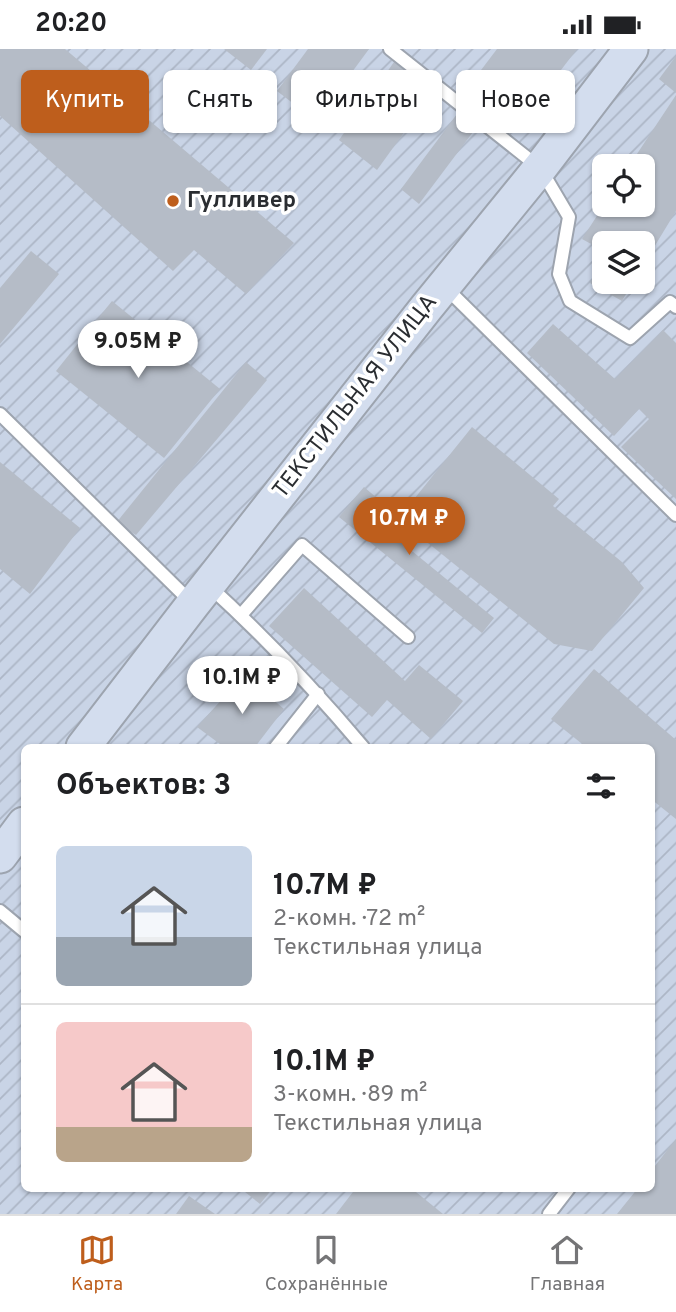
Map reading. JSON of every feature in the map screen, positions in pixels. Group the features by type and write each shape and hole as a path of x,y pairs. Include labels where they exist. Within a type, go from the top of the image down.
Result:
{"main road":[{"name":"ТЕКСТИЛЬНАЯ УЛИЦА","path":"85,744 631,49"},
{"path":"0,856 21,828"}],"lane":[{"path":"390,49 540,168 569,218 559,274 570,301 630,338 670,302 676,307"},
{"path":"444,286 676,515"},
{"path":"0,414 201,594 241,615 318,695 360,744"},
{"path":"241,615 302,545 408,637"},
{"path":"278,744 318,695"},
{"path":"0,911 21,928"},
{"path":"549,1214 566,1192"}],"shaded area":[{"path":"0,49 676,49 676,1214 0,1214"}],"building":[{"path":"0,49 65,49 90,70 21,70 21,133 149,133 149,120 294,243 246,294 194,250 173,271 0,116"},
{"path":"224,49 267,49 251,70"},
{"path":"308,49 369,49 354,70 292,70"},
{"path":"497,49 577,49 561,70 481,70"},
{"path":"676,56 676,93 659,79"},
{"path":"394,62 405,70 388,70"},
{"path":"291,72 291,102 277,91"},
{"path":"676,95 676,211 655,246 655,231 592,231 592,244 582,239 596,217 655,217 655,154 637,154"},
{"path":"456,115 456,133 472,133 419,204 401,189"},
{"path":"344,133 404,133 377,170 339,140"},
{"path":"31,251 59,274 0,344 0,288"},
{"path":"610,294 626,294 622,301"},
{"path":"112,301 220,389 164,458 56,371"},
{"path":"553,324 615,379 663,330 676,343 676,499 621,447 649,419 639,409 614,436 527,353"},
{"path":"246,362 267,380 136,535 116,523"},
{"path":"472,427 559,499 553,506 622,562 644,588 592,651 554,644 398,519"},
{"path":"0,462 80,528 30,594 0,569"},
{"path":"364,487 391,510 380,525 494,618 482,633 339,517"},
{"path":"304,588 405,681 419,665 463,701 431,739 387,700 372,717 269,626"},
{"path":"594,669 676,740 676,819 655,802 655,744 582,744 551,719"},
{"path":"244,675 284,709 257,744 220,744 197,727"},
{"path":"676,1139 676,1214 617,1214 635,1192 655,1192 655,1166"},
{"path":"245,1192 270,1192 260,1204"},
{"path":"353,1192 416,1192 443,1214 336,1214"},
{"path":"189,1196 215,1214 176,1214"}],"place":[{"name":"Гулливер","path":"173,201"}]}
